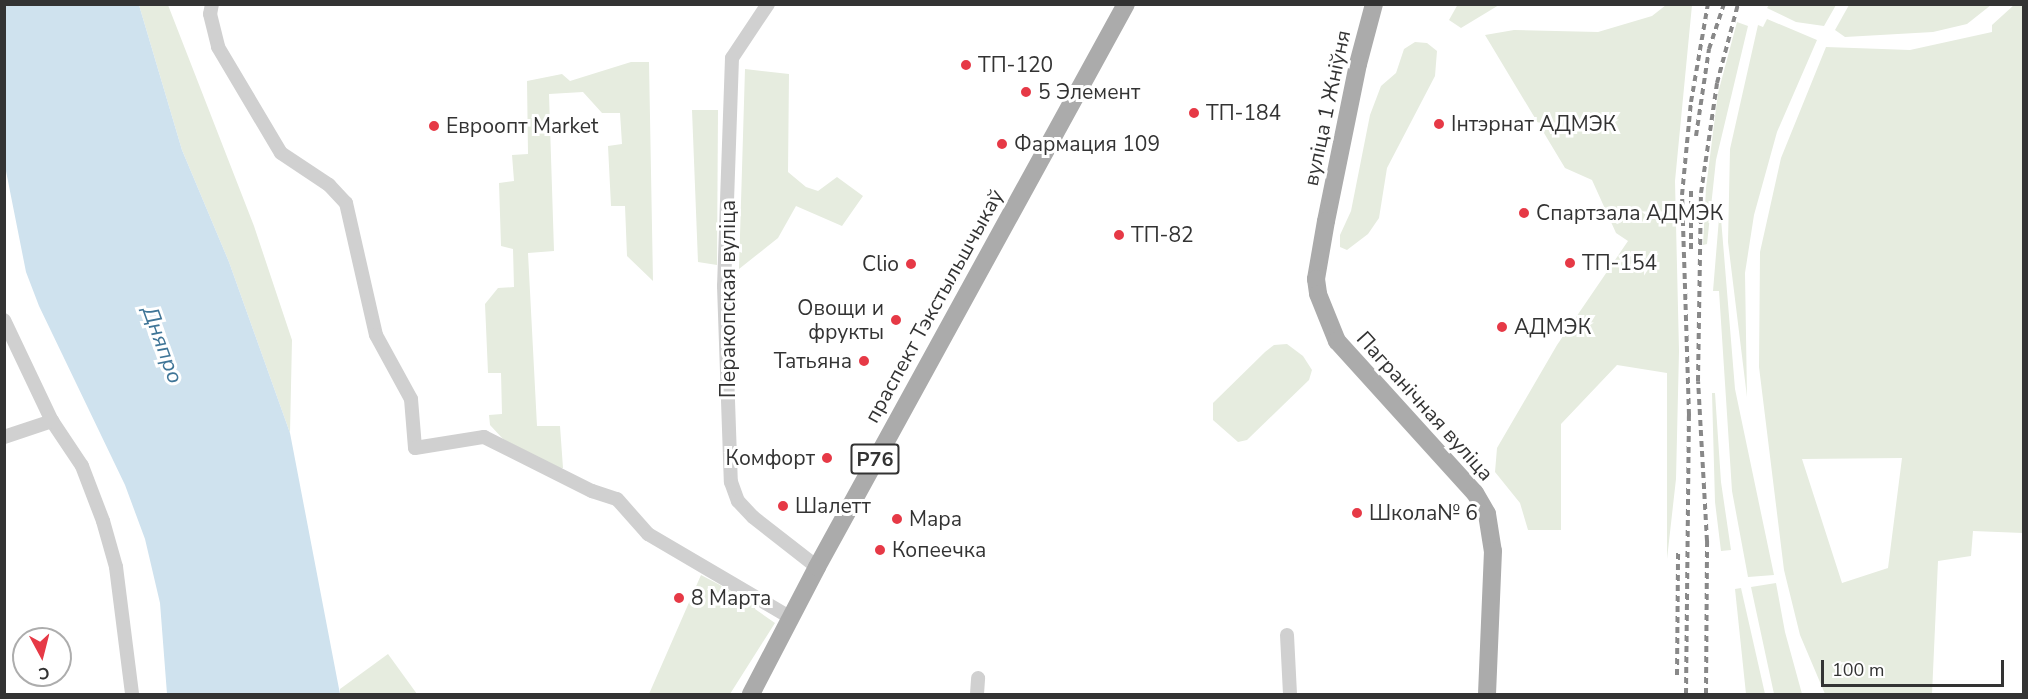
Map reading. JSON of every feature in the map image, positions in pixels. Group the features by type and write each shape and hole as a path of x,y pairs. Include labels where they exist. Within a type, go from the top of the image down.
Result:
{"main road":[{"name":"праспект Тэкстыльшчыкаў","path":"751,694 816,567 1126,4"},
{"name":"вуліца 1 Жніўня","path":"1326,221 1358,64 1374,4"},
{"name":"Пагранічная вуліца","path":"1326,221 1316,279 1327,322 1360,370 1469,486 1487,514 1493,551 1487,694"}],"street":[{"path":"212,4 210,14 218,47 281,153 329,185 346,203 376,335 411,399 415,448 484,438 592,491 617,499 648,534 791,618"},
{"name":"Перакопская вуліца","path":"768,4 732,58 723,286 731,482 738,501 753,517 816,567"},
{"path":"4,320 52,421 82,466 103,521 116,567 132,694"},
{"path":"4,437 52,421"},
{"path":"1287,635 1290,694"},
{"path":"977,694 978,678"}],"shaded area":[{"path":"1458,4 1499,5 1461,28 1449,20"},
{"path":"1769,4 1836,5 1824,26 1796,22 1767,8"},
{"path":"139,5 168,5 254,226 292,340 290,433 229,262 182,150"},
{"path":"1666,5 1692,5 1675,181 1679,351 1676,479 1667,559 1667,373 1617,365 1561,424 1561,530 1528,530 1520,503 1495,472 1497,448 1557,345 1628,241 1616,233 1592,180 1565,168 1485,35 1514,30 1598,32 1652,16"},
{"path":"1849,5 1991,5 1967,24 1933,32 1845,37 1835,30"},
{"path":"2014,5 2024,5 2023,594 2023,533 1973,531 1971,556 1938,561 1932,694 1825,694 1800,635 1784,570 1759,367 1760,252 1781,158 1826,47 1910,50 1992,32 1992,25","holes":["1902,458 1888,568 1842,583 1802,459"]},
{"path":"1767,19 1817,40 1777,132 1754,215 1745,273 1747,397 1728,242 1730,149 1758,25 1763,27"},
{"path":"1737,22 1748,26 1716,160 1707,244 1703,245 1706,188 1718,93"},
{"path":"1415,42 1427,43 1437,51 1435,76 1387,168 1379,218 1368,234 1347,250 1340,247 1340,235 1351,211 1370,115 1381,86 1396,73 1404,49"},
{"path":"631,62 649,62 653,281 627,256 625,206 611,206 608,146 622,144 620,113 602,113 583,92 549,94 554,251 528,253 537,426 560,426 563,468 558,470 503,439 490,425 489,415 502,414 501,373 488,373 485,304 498,288 514,287 513,249 501,246 499,183 514,181 512,155 528,154 527,81 562,74 570,81"},
{"path":"745,69 789,74 788,172 806,187 818,191 837,177 863,196 842,226 796,206 778,238 739,269"},
{"path":"692,110 718,110 717,265 698,262"},
{"path":"1720,206 1735,389 1774,575 1748,577 1732,491 1719,291 1713,291"},
{"path":"1287,344 1303,356 1312,370 1309,380 1247,440 1238,442 1213,420 1213,403 1265,352 1274,345"},
{"path":"1712,393 1715,393 1721,482 1731,550 1721,551 1715,502"},
{"path":"701,575 756,604 755,609 775,623 730,694 649,694"},
{"path":"1776,583 1785,632 1802,694 1774,694 1751,587"},
{"path":"1741,588 1765,694 1746,694 1735,589"},
{"path":"388,654 417,694 340,694 340,689"}],"water":[{"name":"Дняпро","path":"4,5 139,5 182,150 229,262 290,433 340,694 167,694 160,603 145,539 125,485 39,306 26,272 5,166"}],"railway":[{"path":"1686,694 1689,415 1682,195 1691,102 1708,4"},
{"path":"1696,136 1709,49 1724,4"},
{"path":"1706,694 1707,541 1698,381 1701,193 1717,83 1738,4"},
{"path":"1691,186 1691,249"},
{"path":"1677,675 1678,549"}],"place":[{"name":"ТП-120","path":"966,65"},
{"name":"5 Элемент","path":"1026,92"},
{"name":"ТП-184","path":"1194,113"},
{"name":"Інтэрнат АДМЭК","path":"1439,124"},
{"name":"Евроопт Market","path":"434,126"},
{"name":"Фармация 109","path":"1002,144"},
{"name":"Спартзала АДМЭК","path":"1524,213"},
{"name":"ТП-82","path":"1119,235"},
{"name":"ТП-154","path":"1570,263"},
{"name":"Clio","path":"911,264"},
{"name":"Овощи и фрукты","path":"896,320"},
{"name":"АДМЭК","path":"1502,327"},
{"name":"Татьяна","path":"864,361"},
{"name":"Комфорт","path":"827,458"},
{"name":"Шалетт","path":"783,506"},
{"name":"Школа№ 6","path":"1357,513"},
{"name":"Мара","path":"897,519"},
{"name":"Копеечка","path":"880,550"},
{"name":"8 Марта","path":"679,598"}]}
